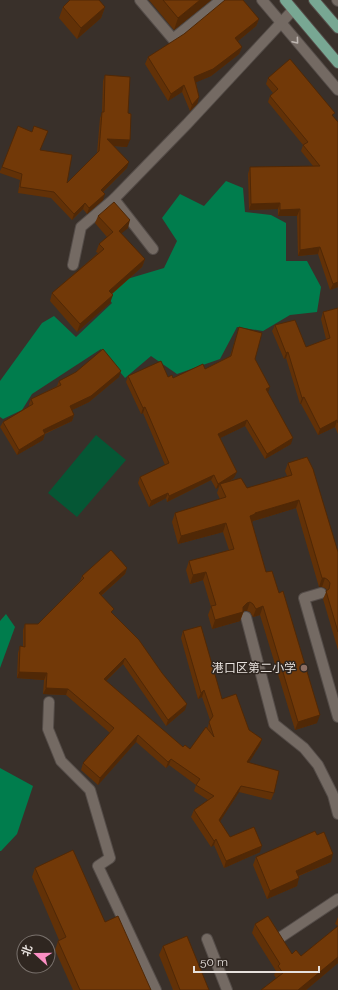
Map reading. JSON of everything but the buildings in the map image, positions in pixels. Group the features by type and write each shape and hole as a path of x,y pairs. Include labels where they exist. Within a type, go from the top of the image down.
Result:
{"main road":[{"path":"285,0 338,63"},
{"path":"314,0 338,28"}],"street":[{"path":"140,0 173,39 221,0"},
{"path":"262,0 338,90"},
{"path":"73,265 81,227 114,199 187,124 293,10"},
{"path":"114,199 153,248"},
{"path":"321,593 304,598 338,717"},
{"path":"246,617 274,724 304,748 318,765 333,795 338,814"},
{"path":"49,702 48,729 61,760 90,790 110,858 98,866 156,990"},
{"path":"281,937 338,900"},
{"path":"207,939 228,990"}],"green space":[{"path":"226,181 243,188 245,212 271,215 286,223 286,261 307,261 321,287 317,312 290,315 263,331 237,327 220,359 177,374 151,356 125,378 101,349 32,394 22,410 3,419 0,417 0,381 42,323 54,316 76,337 112,303 102,290 107,285 164,268 177,241 162,218 180,194 204,206"},
{"path":"96,435 126,460 77,517 48,493"},
{"path":"6,614 15,627 0,668 0,621"},
{"path":"0,768 33,786 17,834 1,851 0,851"}],"place":[{"name":"港口区第二小学","path":"304,668"}]}
